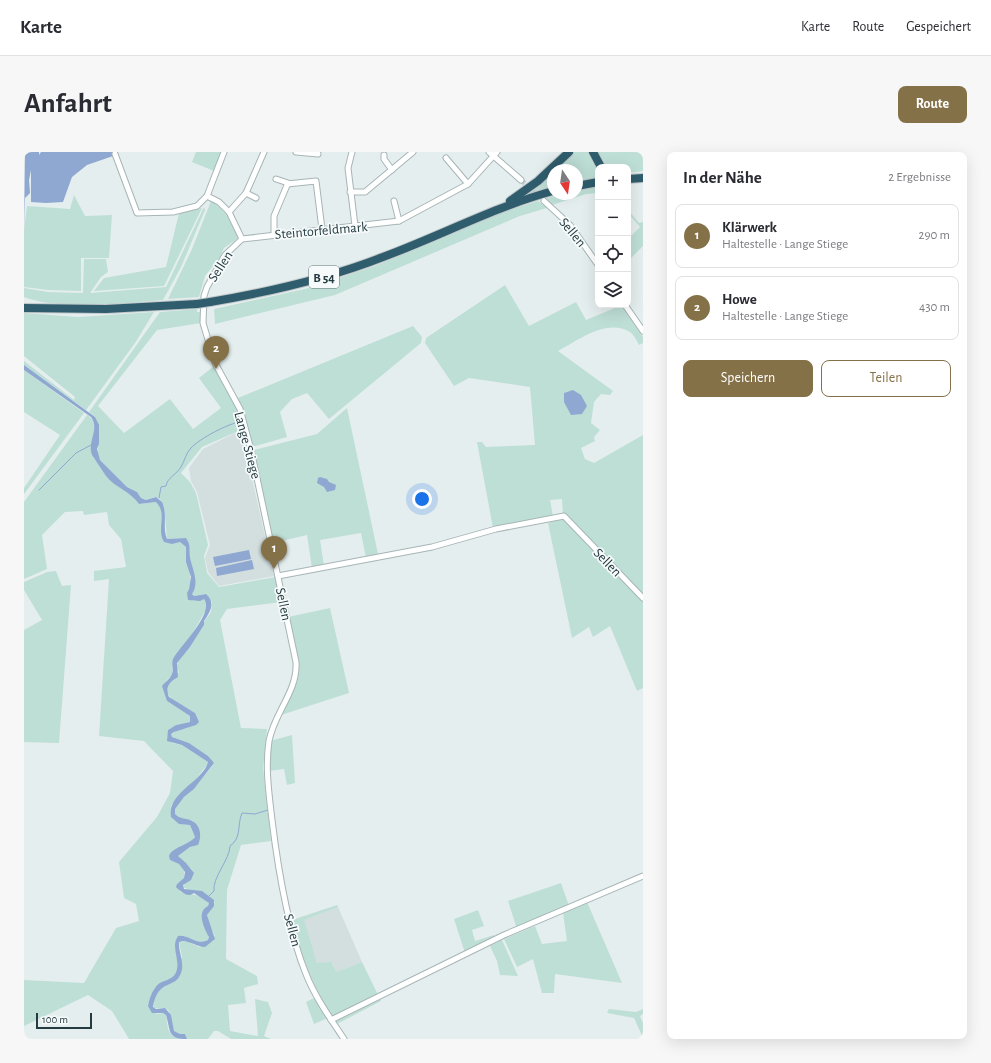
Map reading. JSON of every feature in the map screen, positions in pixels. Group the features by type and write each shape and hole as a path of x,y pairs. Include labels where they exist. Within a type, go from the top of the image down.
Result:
{"highway":[{"path":"495,211 532,186 569,152"},
{"path":"593,152 599,164"},
{"path":"631,179 642,178"},
{"path":"583,185 595,183"},
{"name":"B 54","path":"24,308 59,310 153,308 197,304 275,290 342,272 397,252 495,211 547,194"},
{"path":"24,303 59,310"}],"street":[{"path":"115,154 137,213 173,212 190,209 197,206 206,196 224,152"},
{"path":"229,212 246,193 264,152"},
{"path":"300,152 318,154"},
{"path":"352,152 348,168 355,226"},
{"path":"350,192 365,192 413,152"},
{"path":"493,153 521,180"},
{"name":"Steintorfeldmark","path":"242,239 274,234 399,221 468,184 493,153"},
{"path":"384,155 384,159 392,170"},
{"path":"446,158 468,184"},
{"path":"276,179 287,184 316,181 322,229"},
{"path":"274,234 274,216 287,184"},
{"path":"246,193 256,198"},
{"path":"206,196 219,202 229,212 242,239"},
{"path":"394,201 399,221"},
{"name":"Sellen","path":"544,201 570,225 595,261"},
{"name":"Sellen","path":"204,296 225,255 242,239"},
{"name":"Lange Stiege","path":"204,296 204,323 206,332 215,363 240,409 251,450 278,576"},
{"path":"627,308 643,331"},
{"name":"Sellen","path":"344,1039 321,1004 306,974 289,917 283,889 268,789 268,756 272,729 294,683 297,672 278,576 432,547 496,529 564,516 643,598"},
{"path":"331,1020 504,935 643,876"}],"shaded area":[{"path":"241,430 274,576 219,586 208,572 205,558 210,545 197,492 191,481 189,468 203,449"},
{"path":"338,907 362,962 336,972 317,963 303,920"}],"green space":[{"path":"196,152 222,152 214,171 192,162"},
{"path":"571,152 591,152 597,164 595,164 595,179 583,181 583,164 557,164"},
{"path":"595,152 643,152 643,171 631,173 631,164 601,164"},
{"path":"547,173 547,191 516,200"},
{"path":"595,188 595,193 583,195 583,190"},
{"path":"74,195 85,216 112,215 109,258 81,258 81,291 48,290 24,287 24,230 27,206 70,209"},
{"path":"547,198 547,200 567,200 552,205 544,199"},
{"path":"211,201 224,212 232,223 237,234 237,239 224,248 220,257 205,276 199,297 168,299 192,249"},
{"path":"538,201 547,208 520,216 335,295 215,324 214,309 309,288 375,266 506,211"},
{"path":"204,207 205,210 181,267 163,300 74,305 55,304 24,297 24,288 48,292 83,293 84,259 106,259 108,272 101,277 90,293 166,287"},
{"path":"202,208 164,286 94,291 104,278 166,267 179,213"},
{"path":"631,214 639,223 643,222 643,246 631,258 631,236 640,227 631,216"},
{"path":"505,285 529,326 576,302 586,320 615,308 624,308 643,337 643,343 639,345 630,332 621,328 602,329 584,336 558,351 613,391 610,395 601,394 594,402 591,423 600,430 594,437 595,441 581,448 585,459 594,463 643,435 643,688 637,691 610,626 593,637 589,627 572,638 548,523 563,518 562,499 550,500 553,516 493,528 477,442 482,442 486,447 535,445 530,387 469,378 454,386 425,343 426,338"},
{"path":"197,309 197,312 201,312 201,323 157,330 98,406 124,433 170,399 193,429 221,408 199,378 214,366 238,409 243,429 202,447 181,473 190,482 196,493 208,545 204,556 207,573 219,587 276,577 281,602 227,609 220,620 241,728 267,729 263,768 271,841 241,845 227,890 226,959 257,976 258,984 244,988 246,1003 228,1005 230,1031 258,1036 255,999 268,1002 272,1013 264,1036 271,1039 231,1039 218,1031 214,1031 208,1039 187,1039 185,1034 180,1034 174,1031 169,1011 165,1008 154,1008 156,994 165,986 174,982 182,957 179,942 189,942 199,947 215,936 207,915 215,902 183,887 192,870 178,856 190,847 198,845 196,826 193,821 182,819 175,814 174,809 184,797 194,789 213,765 208,756 189,743 172,737 171,734 180,729 188,728 195,713 172,700 167,692 169,683 179,672 177,668 178,660 190,647 204,625 204,622 211,612 212,602 204,594 194,596 192,594 194,574 188,543 186,538 167,539 164,506 159,498 155,497 146,500 141,498 137,492 127,487 100,460 97,454 99,444 95,417 89,412 160,312"},
{"path":"154,312 135,343 86,410 24,365 24,361 74,400 75,397 24,356 24,313 78,317"},
{"path":"413,326 422,337 421,343 329,419 307,393 292,399 280,412 287,437 252,447 238,398"},
{"path":"24,370 84,413 24,494 24,488 60,435 24,412"},
{"path":"347,408 378,554 366,558 361,533 320,540 324,566 312,568 307,535 273,543 254,450 317,434"},
{"path":"87,415 92,419 95,429 91,451 93,458 110,480 139,504 157,502 160,506 162,516 164,542 180,542 186,547 190,577 187,593 194,601 204,598 207,603 207,608 191,636 173,659 172,675 166,681 167,701 190,716 190,722 176,725 168,730 172,743 182,745 208,762 191,785 178,796 171,806 179,824 190,825 195,837 191,842 172,851 170,860 179,864 184,871 184,878 177,884 180,892 202,897 209,903 204,926 209,937 208,940 200,942 178,936 175,945 177,963 176,972 172,977 157,985 151,994 148,1006 157,1014 163,1013 166,1015 168,1029 172,1036 182,1039 129,1039 112,1011 88,995 24,1026 24,980 84,983 116,928 139,921 136,904 124,898 119,862 157,817 170,793 173,771 144,741 99,736 109,579 94,581 94,571 126,567 121,539 109,525 107,512 84,515 83,511 65,512 42,535 47,569 24,579 24,502"},
{"path":"56,571 62,586 71,585 59,743 24,742 24,630 42,620 24,590 24,582 47,572"},
{"path":"330,608 349,693 278,716 298,666 288,617"},
{"path":"292,735 295,783 287,785 284,769 269,771 270,741"},
{"path":"561,883 569,906 517,929 508,901"},
{"path":"587,902 622,983 555,974 554,993 542,993 533,959 517,967 504,939 535,926 542,944 567,941 563,913"},
{"path":"337,905 338,907 304,920 317,963 331,962 336,972 362,962 381,1001 337,1024 328,1011 315,986 292,920"},
{"path":"478,910 484,926 472,930 475,941 494,935 495,939 465,953 454,919"},
{"path":"502,940 518,976 500,975 497,961 490,946"},
{"path":"316,997 328,1018 314,1024 306,1002"},
{"path":"609,1009 636,1012 643,1009 643,1014 640,1016 643,1023 643,1038 634,1018 607,1013"}],"water":[{"path":"25,152 39,152 39,155 41,152 112,152 113,156 87,165 72,177 63,202 31,202 31,170 29,180 30,193 25,198 24,230"},
{"path":"24,365 95,417 99,425 99,444 97,449 100,460 127,487 137,492 141,498 146,500 156,497 162,502 165,511 165,530 167,539 186,538 189,543 190,557 195,576 195,585 192,594 194,596 206,594 211,601 211,608 204,621 204,625 190,647 177,663 178,677 170,683 167,690 169,697 195,713 199,722 196,725 174,732 171,734 172,737 189,743 208,756 214,763 194,789 184,797 175,809 175,814 180,818 194,822 200,831 198,845 190,847 178,856 194,873 191,880 183,885 184,889 202,891 214,900 214,906 207,915 215,939 205,947 189,942 179,942 179,950 182,961 181,973 175,981 162,988 155,998 153,1007 156,1009 165,1008 171,1015 174,1031 180,1034 185,1034 187,1039 176,1038 173,1036 166,1015 163,1013 152,1013 148,1006 151,994 157,985 172,977 176,972 177,963 175,945 178,936 200,942 208,940 209,937 203,925 202,912 209,903 194,893 187,895 176,887 177,884 184,878 185,872 179,864 170,860 169,856 173,850 189,842 195,837 190,825 179,824 171,817 171,808 174,801 180,794 200,776 208,762 182,745 167,741 168,730 176,725 190,722 190,716 167,701 162,686 172,674 173,659 201,621 206,605 204,599 200,601 188,600 187,593 191,577 186,562 186,547 180,542 172,544 164,542 161,532 161,511 156,502 139,504 131,496 109,480 91,453 94,422 91,417 24,370"},
{"path":"573,390 581,395 587,406 582,414 571,415 564,402 564,393"},
{"path":"320,477 327,479 329,482 336,485 335,490 327,492 324,487 317,483 318,478"},
{"path":"249,550 251,559 215,566 213,557"},
{"path":"252,560 254,569 217,576 216,568"}],"waterway":[{"path":"159,498 161,487 166,486 168,481 179,469 188,452 195,444 214,432 240,422"},
{"path":"39,490 76,453 91,445"},
{"path":"209,896 214,891 216,880 227,857 230,846 234,843 238,835 242,813 255,814 268,810"}],"tunnel":[{"path":"521,180 539,197"}],"place":[{"name":"Howe","path":"216,369"},
{"name":"Klärwerk","path":"274,569"}]}
